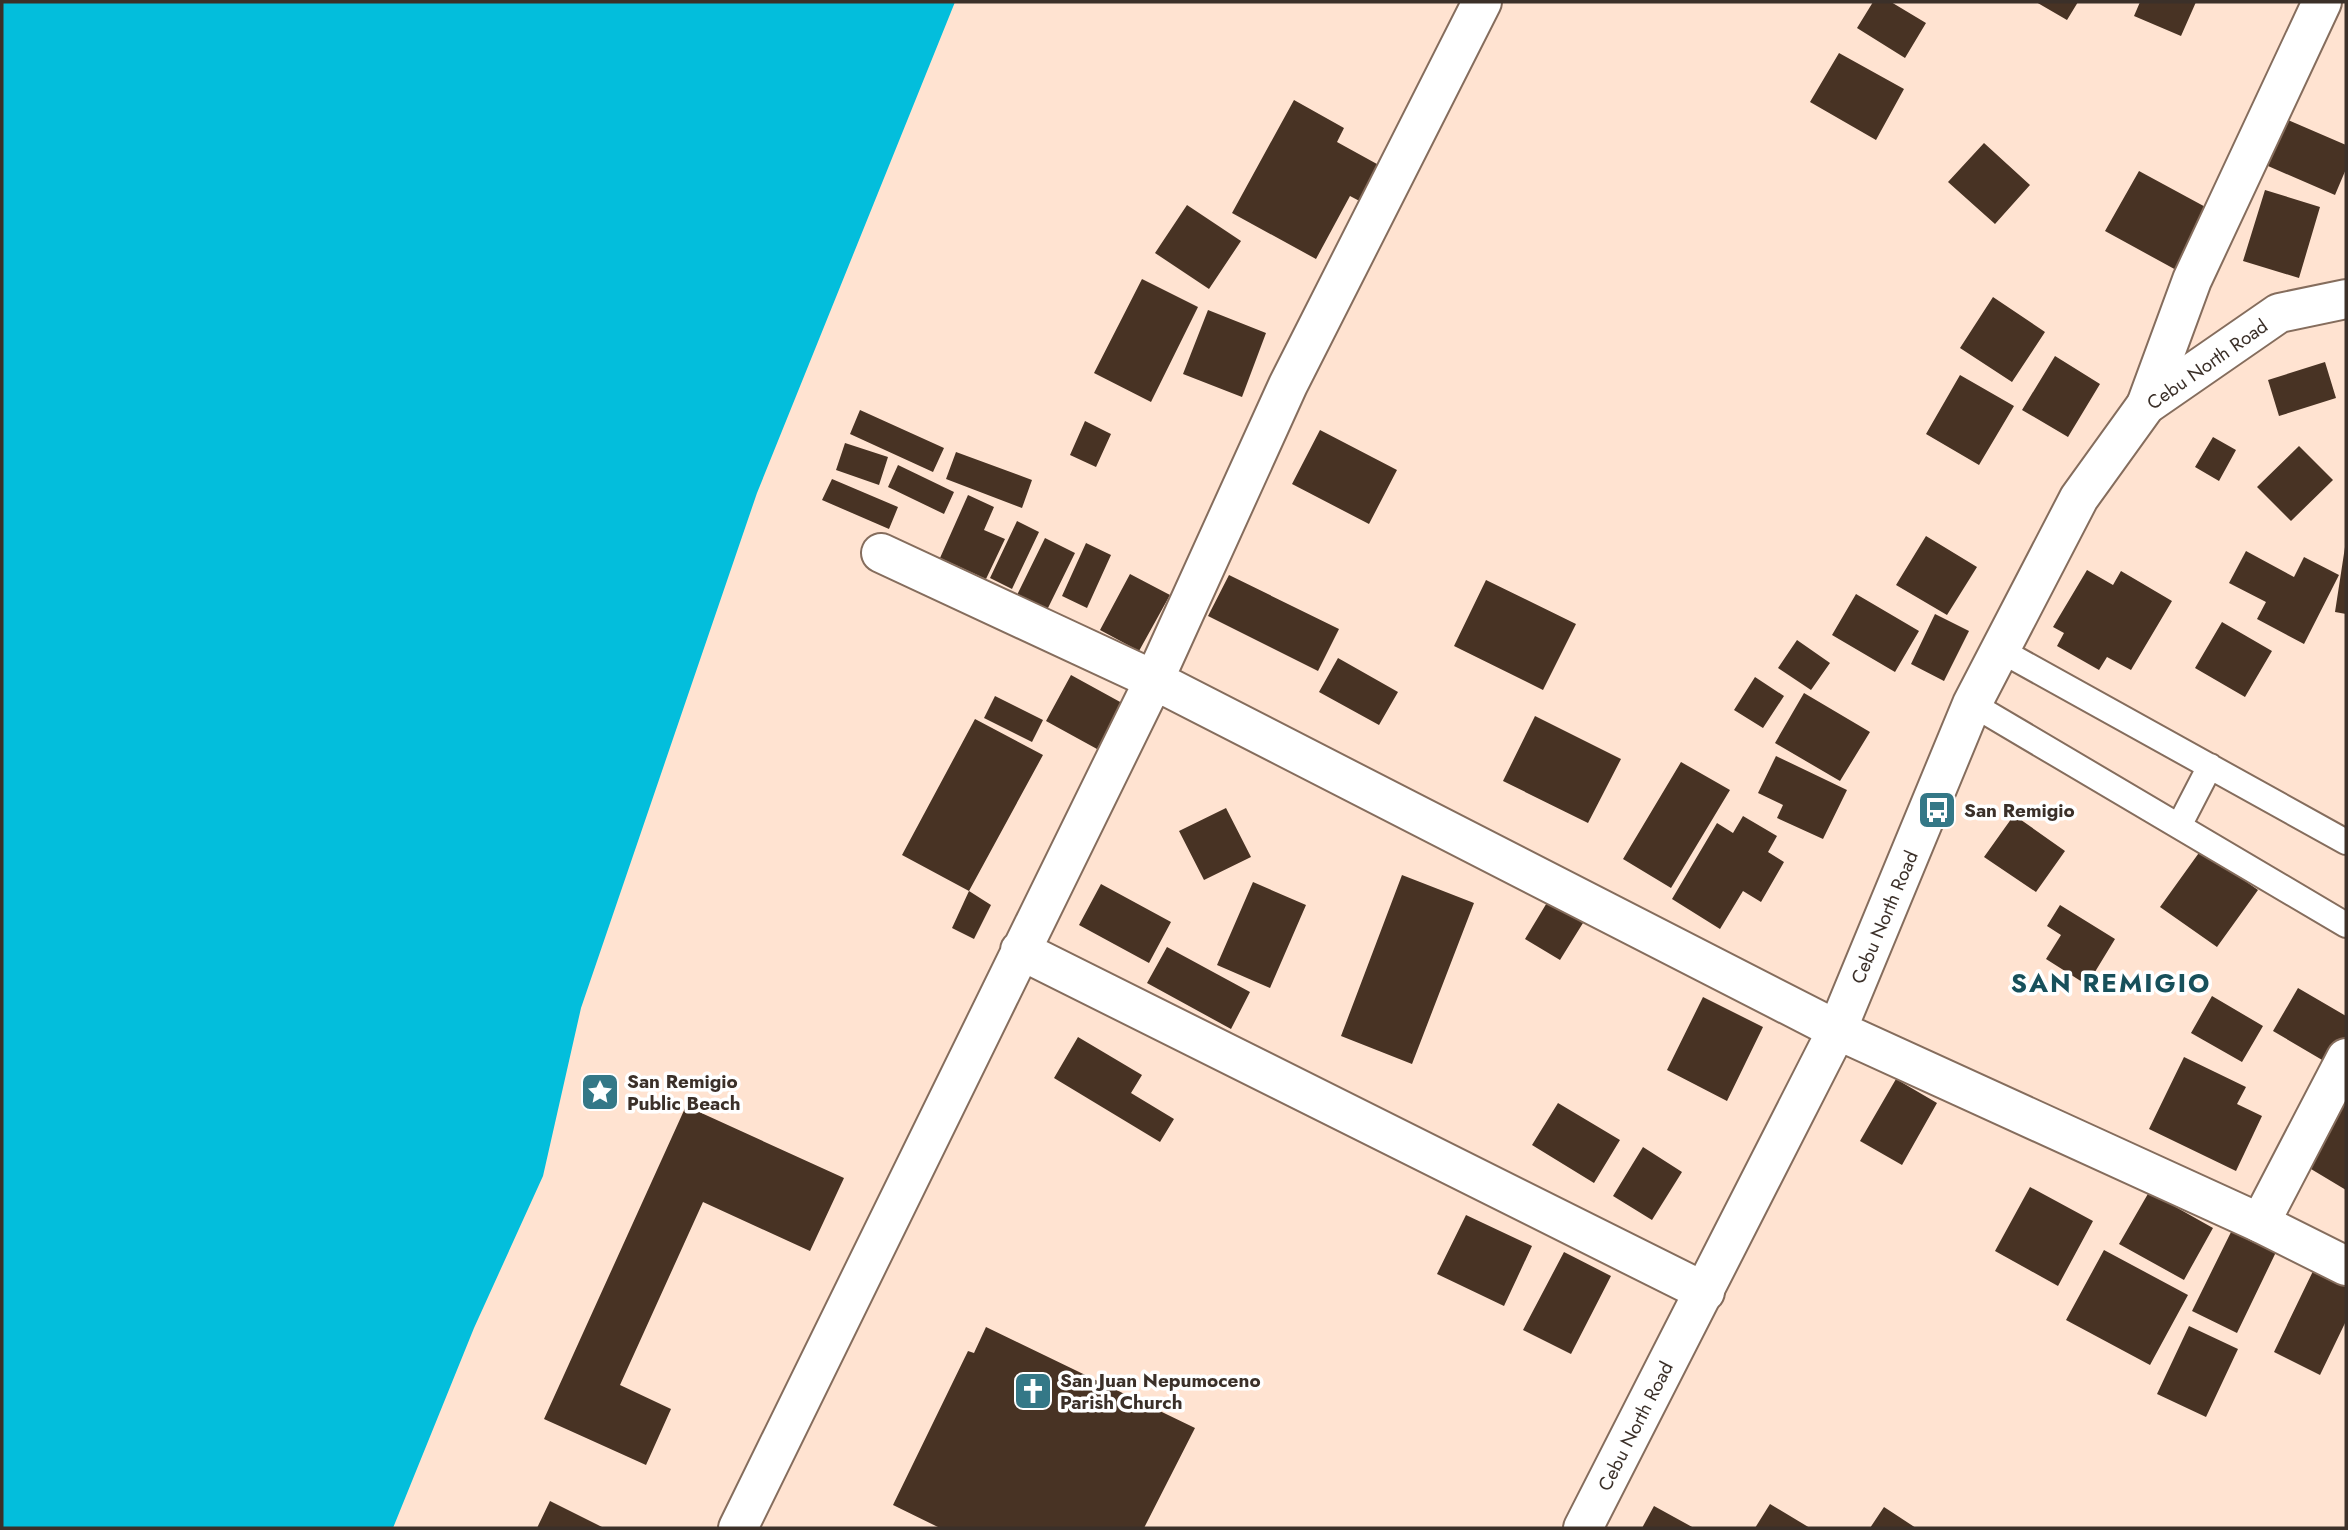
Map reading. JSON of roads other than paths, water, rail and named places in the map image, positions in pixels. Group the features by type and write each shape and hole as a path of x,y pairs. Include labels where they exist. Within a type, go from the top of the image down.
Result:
{"street":[{"path":"738,1528 1154,680 1287,385 1482,2"},
{"path":"2146,405 2192,280 2322,2"},
{"name":"Cebu North Road","path":"1583,1528 1837,1030 1972,704 2079,498 2146,405 2278,313 2346,299"},
{"path":"881,553 1154,680 1837,1030 2260,1223 2346,1266"},
{"path":"1020,950 1705,1292"},
{"path":"2260,1223 2346,1058"}],"lane":[{"path":"2000,650 2346,842"},
{"path":"1972,704 2346,925"},
{"path":"2179,826 2210,766"}],"water":[{"path":"2,2 955,2 757,493 581,1008 543,1176 474,1328 393,1528 2,1528"}],"place":[{"name":"San Remigio","path":"1937,810"},
{"name":"San Remigio Public Beach","path":"600,1092"},
{"name":"San Juan Nepumoceno Parish Church","path":"1033,1391"}],"district":[{"name":"SAN REMIGIO","path":"2111,983"}]}
